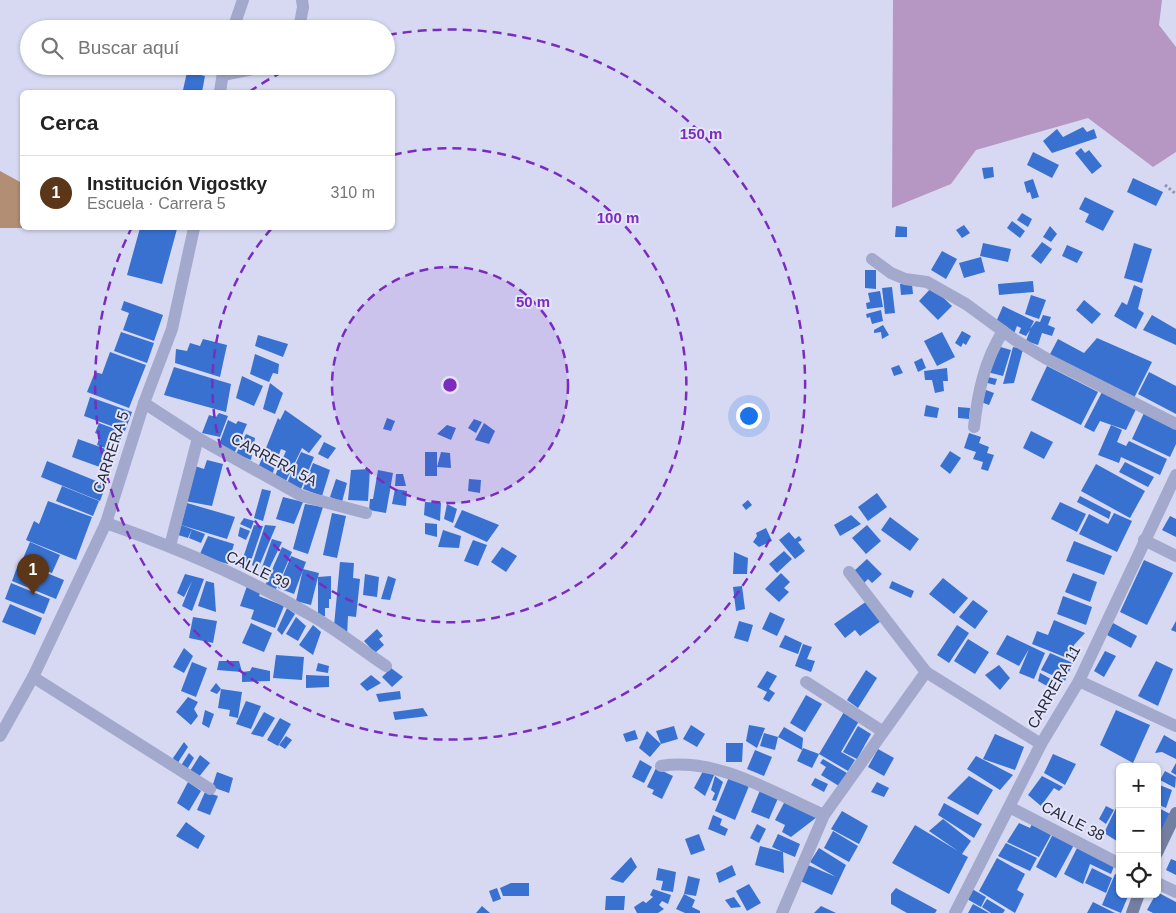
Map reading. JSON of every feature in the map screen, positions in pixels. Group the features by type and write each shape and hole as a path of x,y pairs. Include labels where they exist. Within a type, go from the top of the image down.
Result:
{"street":[{"path":"236,20 243,0"},
{"path":"301,20 302,0"},
{"path":"220,90 223,75"},
{"name":"CARRERA 5","path":"0,736 33,677 106,523 144,403 172,329 194,230"},
{"path":"872,259 891,273 905,279 927,282 966,304 1004,332 1047,359 1176,424"},
{"path":"974,427 978,391 992,350 1004,332"},
{"name":"CARRERA 5A","path":"144,403 198,438 302,496 366,513"},
{"path":"170,546 198,438"},
{"name":"CARRERA 11","path":"955,913 1011,808 1041,744 1079,681 1176,475"},
{"name":"CALLE 39","path":"106,523 170,546 262,589 309,614 386,666"},
{"path":"1144,540 1176,556"},
{"path":"849,572 926,672 1041,744"},
{"path":"782,913 824,815 882,731 926,672"},
{"path":"33,677 210,789"},
{"path":"1079,681 1176,726"},
{"path":"806,682 882,731"},
{"path":"662,766 682,763 722,771 824,815"},
{"name":"CALLE 38","path":"1011,808 1116,862"},
{"path":"1161,845 1176,813"},
{"path":"1161,885 1176,892"},
{"path":"1132,913 1138,898"}],"path":[{"path":"1165,185 1176,194"}],"shaded area":[{"path":"893,0 1162,0 1159,25 1176,47 1176,152 1153,167 1088,118 976,150 951,184 892,208"},
{"path":"0,171 20,182 20,228 0,228"}],"building":[{"path":"186,75 205,76 202,90 183,90"},
{"path":"1083,127 1087,132 1094,129 1097,138 1052,153 1043,141 1057,129 1063,137"},
{"path":"1081,148 1085,153 1089,150 1102,166 1092,174 1075,153"},
{"path":"1033,152 1059,165 1052,178 1027,165"},
{"path":"993,167 994,177 984,179 982,168"},
{"path":"1133,178 1163,192 1156,206 1127,192"},
{"path":"1033,179 1039,197 1032,199 1030,192 1027,193 1024,182"},
{"path":"1085,197 1114,211 1103,231 1085,222 1089,214 1079,209"},
{"path":"1022,213 1032,219 1028,227 1017,220"},
{"path":"1012,221 1025,231 1020,238 1007,228"},
{"path":"964,225 970,233 962,238 956,230"},
{"path":"896,226 907,227 907,237 895,237"},
{"path":"1050,226 1057,234 1051,242 1043,237"},
{"path":"139,230 177,230 162,284 127,275"},
{"path":"1042,242 1052,249 1041,264 1031,256"},
{"path":"983,243 1011,249 1008,262 980,256"},
{"path":"1134,243 1152,249 1142,283 1124,278"},
{"path":"1067,245 1083,252 1077,263 1062,256"},
{"path":"942,251 957,259 946,279 931,270"},
{"path":"981,257 985,272 964,278 959,263"},
{"path":"865,270 876,270 876,289 865,288"},
{"path":"1033,281 1034,292 999,295 998,284"},
{"path":"900,284 912,284 913,294 901,295"},
{"path":"1134,285 1143,289 1138,309 1144,313 1136,329 1114,316 1122,302 1127,305"},
{"path":"892,287 895,313 885,314 882,288"},
{"path":"932,287 952,306 938,320 919,301"},
{"path":"880,291 883,307 867,309 866,303 870,302 868,293"},
{"path":"1031,295 1046,300 1039,319 1025,314"},
{"path":"1084,300 1101,314 1092,324 1076,310"},
{"path":"124,301 163,315 154,341 123,330 129,313 121,310"},
{"path":"1003,306 1034,321 1030,329 1036,321 1040,322 1043,315 1051,317 1048,325 1055,328 1052,336 1042,333 1038,345 1026,341 1030,330 1026,336 1019,333 1021,328 1017,326 1013,336 996,322"},
{"path":"881,310 883,321 872,324 870,317 867,318 866,314"},
{"path":"1152,315 1176,329 1176,345 1143,330"},
{"path":"883,325 889,335 882,339 881,332 874,333 874,330"},
{"path":"962,331 971,336 966,345 963,343 961,347 955,343"},
{"path":"121,332 154,343 147,363 114,351"},
{"path":"942,332 955,357 937,366 924,341"},
{"path":"258,335 288,344 283,357 255,346"},
{"path":"1097,338 1152,362 1134,398 1049,356 1058,339 1084,353"},
{"path":"203,339 227,345 220,377 175,363 176,349 187,351 190,343 200,346"},
{"path":"997,346 1011,350 1003,376 987,372"},
{"path":"1013,347 1023,349 1014,383 1003,384"},
{"path":"110,352 146,365 129,408 87,392 95,372 102,374"},
{"path":"255,354 279,364 278,374 273,373 269,382 250,374"},
{"path":"922,358 926,368 918,372 914,362"},
{"path":"899,365 903,373 894,376 891,368"},
{"path":"1047,366 1098,392 1081,425 1031,400"},
{"path":"174,367 231,384 226,412 164,395"},
{"path":"947,368 948,381 943,381 944,391 935,393 932,380 925,380 924,371"},
{"path":"1149,372 1176,386 1176,414 1138,394"},
{"path":"242,376 263,386 254,406 236,398"},
{"path":"988,377 997,379 995,385 984,382"},
{"path":"270,383 283,393 275,414 263,409"},
{"path":"986,390 994,393 989,405 981,402"},
{"path":"1102,392 1136,409 1126,430 1100,421 1094,432 1084,427"},
{"path":"90,397 132,412 125,431 84,416"},
{"path":"926,405 939,408 937,418 924,416"},
{"path":"958,407 970,408 969,419 958,418"},
{"path":"285,410 322,436 309,453 302,448 286,481 274,478 286,451 281,449 272,475 258,468 278,418 280,420"},
{"path":"219,413 228,416 220,437 202,433 209,415 216,417"},
{"path":"1144,413 1176,429 1176,444 1170,457 1132,439"},
{"path":"387,418 395,421 391,431 383,429"},
{"path":"474,419 482,422 476,433 468,428"},
{"path":"228,420 236,424 238,421 247,424 234,454 218,447"},
{"path":"99,423 123,432 116,452 97,445 100,435 95,433"},
{"path":"484,423 495,431 489,444 475,440"},
{"path":"447,425 456,428 451,440 437,434"},
{"path":"1111,425 1122,430 1117,442 1126,446 1129,441 1167,459 1160,475 1121,457 1119,463 1098,455"},
{"path":"1031,431 1053,442 1044,459 1023,448"},
{"path":"969,433 981,437 979,443 989,447 987,453 994,455 988,471 981,469 983,462 973,459 976,452 964,448"},
{"path":"246,434 255,438 251,460 236,454"},
{"path":"78,439 114,452 108,470 72,457"},
{"path":"324,442 336,448 328,459 318,454"},
{"path":"950,451 961,458 950,474 940,466"},
{"path":"301,452 314,457 301,489 287,483"},
{"path":"425,452 437,452 437,476 425,476"},
{"path":"441,452 450,453 451,468 437,467"},
{"path":"207,460 223,464 212,506 185,501 195,466 204,469"},
{"path":"47,461 106,485 100,501 41,477"},
{"path":"1125,462 1154,477 1148,487 1119,472"},
{"path":"313,463 330,470 322,496 303,489"},
{"path":"1096,464 1145,491 1130,518 1081,491"},
{"path":"370,469 368,501 348,500 351,470"},
{"path":"378,470 393,473 386,513 369,510"},
{"path":"396,474 403,474 406,486 395,486"},
{"path":"336,479 347,483 342,502 330,497"},
{"path":"469,479 481,480 480,493 468,491"},
{"path":"62,486 99,501 93,516 56,501"},
{"path":"262,489 271,491 263,521 254,518"},
{"path":"395,489 407,491 406,506 392,504"},
{"path":"877,493 887,507 868,521 858,507"},
{"path":"1080,496 1111,512 1109,519 1077,502"},
{"path":"283,497 303,502 294,524 276,519"},
{"path":"748,500 752,505 746,510 742,505"},
{"path":"48,501 92,517 76,560 26,540 34,521 39,524"},
{"path":"425,502 441,503 440,521 424,515"},
{"path":"1060,502 1086,514 1077,532 1051,519"},
{"path":"187,503 235,517 227,539 181,525"},
{"path":"305,504 323,507 308,554 293,549"},
{"path":"447,504 457,509 453,523 444,519"},
{"path":"462,510 499,525 487,542 454,527"},
{"path":"332,513 346,516 337,558 323,555"},
{"path":"1114,513 1132,521 1117,552 1079,534 1089,514 1108,524"},
{"path":"851,515 861,524 840,536 834,525"},
{"path":"1170,516 1176,519 1176,537 1162,530"},
{"path":"890,517 919,539 910,551 881,530"},
{"path":"244,518 254,521 251,529 240,524"},
{"path":"425,523 437,524 437,537 425,534"},
{"path":"181,525 192,529 188,538 178,535"},
{"path":"254,525 263,526 247,572 240,567"},
{"path":"265,525 276,526 258,569 252,565"},
{"path":"867,525 881,541 866,554 852,538"},
{"path":"240,527 250,531 246,540 238,536"},
{"path":"766,528 772,541 759,547 753,542 757,536 756,533"},
{"path":"192,529 205,534 201,543 189,538"},
{"path":"443,530 461,536 459,548 438,547"},
{"path":"789,532 795,539 799,536 802,540 798,542 805,551 795,559 779,540"},
{"path":"208,536 234,544 228,564 199,556"},
{"path":"272,539 282,542 266,575 260,573"},
{"path":"473,540 487,545 478,566 464,561"},
{"path":"1074,541 1112,556 1104,575 1066,561"},
{"path":"30,542 60,555 52,573 22,561"},
{"path":"282,547 292,552 276,589 265,586"},
{"path":"502,547 517,556 506,572 491,562"},
{"path":"784,551 792,559 777,573 769,564"},
{"path":"734,552 748,558 747,574 733,574"},
{"path":"291,556 306,562 294,594 278,588"},
{"path":"867,559 882,574 872,583 868,579 864,583 854,571"},
{"path":"1144,560 1173,573 1147,625 1120,612"},
{"path":"19,562 64,580 56,599 12,581"},
{"path":"340,562 354,563 353,578 360,579 356,617 348,616 347,636 334,626"},
{"path":"303,569 319,573 311,605 296,601"},
{"path":"781,573 790,582 784,588 789,592 779,602 765,589"},
{"path":"1073,573 1097,582 1090,602 1065,592"},
{"path":"185,574 204,579 192,611 182,606 192,581 184,597 177,593"},
{"path":"365,574 379,577 377,597 363,595"},
{"path":"331,576 331,599 329,599 329,608 325,608 325,616 318,616 318,577"},
{"path":"388,576 396,579 390,600 381,599"},
{"path":"943,578 968,598 954,614 929,594"},
{"path":"206,581 214,583 216,612 198,606"},
{"path":"892,581 914,591 911,598 889,588"},
{"path":"11,583 50,599 44,614 5,599"},
{"path":"247,586 261,591 259,596 284,606 275,628 251,619 254,610 240,606"},
{"path":"742,586 745,609 736,611 733,587"},
{"path":"1063,596 1092,607 1086,625 1057,614"},
{"path":"973,600 988,611 975,629 959,617"},
{"path":"867,601 881,621 860,636 855,630 845,638 834,624"},
{"path":"10,604 42,618 35,635 2,622"},
{"path":"287,608 295,614 282,635 277,630"},
{"path":"770,612 785,619 777,636 762,629"},
{"path":"193,617 217,621 213,643 189,638"},
{"path":"296,617 306,626 298,641 286,634"},
{"path":"1054,620 1085,633 1074,645 1072,660 1032,644 1037,631 1048,635"},
{"path":"739,621 753,625 748,642 734,638"},
{"path":"1176,621 1176,632 1171,630"},
{"path":"251,623 272,633 264,652 242,643"},
{"path":"1113,623 1137,636 1131,648 1107,635"},
{"path":"313,625 321,632 313,655 299,645"},
{"path":"957,625 969,633 949,663 937,655"},
{"path":"377,629 383,636 379,639 384,645 375,653 364,641"},
{"path":"785,635 802,643 798,654 779,647"},
{"path":"1007,635 1045,653 1034,679 1019,673 1029,649 1019,666 996,654"},
{"path":"968,639 989,652 975,674 954,661"},
{"path":"803,644 812,647 807,659 815,661 811,672 795,666"},
{"path":"184,648 193,656 184,673 173,667"},
{"path":"1105,651 1116,656 1104,677 1094,671"},
{"path":"1050,653 1073,663 1065,681 1041,670"},
{"path":"276,655 304,657 302,680 273,678"},
{"path":"219,661 239,661 242,672 217,670"},
{"path":"1156,661 1173,669 1158,706 1138,696"},
{"path":"192,662 207,668 196,697 181,691"},
{"path":"318,663 329,666 328,673 316,671"},
{"path":"999,665 1010,678 1000,690 985,675"},
{"path":"252,667 270,671 270,681 242,682 242,672 250,671"},
{"path":"391,668 403,677 392,687 382,677"},
{"path":"866,670 877,678 858,708 847,700"},
{"path":"767,671 777,676 769,689 775,693 769,702 763,699 767,692 757,687"},
{"path":"1040,673 1051,679 1047,686 1038,681"},
{"path":"306,675 329,676 329,687 306,688"},
{"path":"371,675 381,683 367,691 360,684"},
{"path":"1054,678 1063,684 1059,691 1049,686"},
{"path":"216,683 221,689 217,694 210,691"},
{"path":"221,689 242,692 238,718 229,716 230,710 218,708"},
{"path":"400,691 401,699 379,702 376,694"},
{"path":"806,695 822,704 805,732 790,723"},
{"path":"188,697 198,702 194,709 198,716 191,725 176,712"},
{"path":"246,701 261,706 251,729 236,724"},
{"path":"423,708 428,716 395,720 393,712"},
{"path":"205,710 214,714 209,728 202,724"},
{"path":"1116,710 1150,725 1133,763 1100,745"},
{"path":"264,712 275,718 263,737 251,734"},
{"path":"844,712 859,721 841,752 855,760 848,771 819,754"},
{"path":"280,718 291,724 278,746 267,740"},
{"path":"691,725 705,734 697,747 683,739"},
{"path":"749,725 765,728 757,748 746,741"},
{"path":"674,726 678,739 661,744 656,731"},
{"path":"858,726 871,734 857,759 843,752"},
{"path":"784,727 803,738 802,750 778,737"},
{"path":"635,730 638,739 626,742 623,734"},
{"path":"647,731 661,744 650,757 639,748"},
{"path":"764,733 778,737 775,750 760,746"},
{"path":"995,734 1024,747 1015,770 983,759"},
{"path":"1164,735 1176,742 1176,759 1162,752 1155,753"},
{"path":"286,736 292,740 285,749 279,745"},
{"path":"184,742 188,747 177,764 173,758"},
{"path":"726,743 743,743 742,762 726,762"},
{"path":"803,748 819,754 812,768 797,761"},
{"path":"878,749 894,758 884,776 868,767"},
{"path":"755,750 772,757 764,776 747,769"},
{"path":"189,753 194,758 186,771 180,767"},
{"path":"1053,754 1076,764 1065,785 1044,773"},
{"path":"200,755 210,763 198,778 190,771"},
{"path":"976,756 1013,775 1000,790 967,769"},
{"path":"823,759 847,773 839,786 821,775 826,767 820,763"},
{"path":"640,760 652,767 644,783 632,777"},
{"path":"1176,763 1176,775 1171,772"},
{"path":"656,768 673,776 662,799 652,794 654,790 647,787"},
{"path":"703,771 715,773 705,796 694,788"},
{"path":"1165,771 1176,777 1175,788 1161,781"},
{"path":"217,772 233,778 229,793 212,787"},
{"path":"715,776 723,782 716,801 712,800 715,793 711,790"},
{"path":"969,776 993,790 978,815 947,798"},
{"path":"1042,776 1063,787 1059,791 1054,788 1041,806 1028,795"},
{"path":"729,777 749,786 735,820 715,811"},
{"path":"815,778 828,784 824,792 811,785"},
{"path":"188,782 201,791 189,811 177,803"},
{"path":"877,782 889,788 884,797 871,792"},
{"path":"1161,786 1172,790 1166,808 1161,806"},
{"path":"761,788 779,796 769,819 751,812"},
{"path":"205,792 218,796 210,815 197,810"},
{"path":"785,801 817,817 791,837 782,832 785,825 775,820"},
{"path":"944,803 982,824 974,838 938,815"},
{"path":"1106,806 1114,810 1106,824 1099,819"},
{"path":"1116,808 1116,840 1104,833"},
{"path":"1161,809 1170,814 1161,831"},
{"path":"842,811 868,826 859,844 831,829"},
{"path":"713,815 722,819 720,825 728,829 725,836 708,829"},
{"path":"943,819 971,841 962,854 968,857 949,894 892,863 915,825 958,851 929,831"},
{"path":"186,822 205,836 198,849 176,836"},
{"path":"1019,823 1030,828 1032,824 1051,835 1039,857 1007,842"},
{"path":"757,824 766,829 759,843 750,838"},
{"path":"833,831 858,846 849,862 824,848"},
{"path":"1054,832 1075,843 1056,878 1036,867"},
{"path":"699,834 705,850 691,855 685,839"},
{"path":"778,834 800,844 795,857 772,847"},
{"path":"1006,843 1037,858 1030,871 998,856"},
{"path":"760,846 783,852 784,873 755,865"},
{"path":"819,848 846,865 832,895 800,881 808,865 836,877 810,862"},
{"path":"1077,848 1114,866 1111,874 1090,864 1083,884 1064,874"},
{"path":"631,857 637,867 623,883 610,879"},
{"path":"997,858 1025,874 1017,890 1024,894 1015,913 979,891"},
{"path":"1171,859 1176,861 1176,875 1166,870"},
{"path":"732,865 736,875 719,883 716,873"},
{"path":"658,868 676,872 673,892 661,890 663,881 656,880"},
{"path":"1092,868 1112,878 1106,893 1085,883"},
{"path":"1116,874 1116,898 1127,898 1121,913 1102,905"},
{"path":"688,876 700,879 696,896 684,894"},
{"path":"511,883 529,883 529,896 503,896 500,888"},
{"path":"749,884 761,903 747,911 736,891"},
{"path":"497,888 501,899 493,902 489,891"},
{"path":"896,888 937,910 935,913 907,913 891,904 891,894"},
{"path":"653,889 671,895 668,904 662,901 659,905 664,909 658,913 637,913 634,907 643,901 646,903 653,897 650,895"},
{"path":"972,889 986,897 981,907 967,899"},
{"path":"684,894 695,900 692,907 700,911 700,913 685,913 676,909"},
{"path":"1161,894 1176,902 1176,913 1153,913 1147,910 1154,898 1161,898"},
{"path":"606,896 625,896 624,910 605,910"},
{"path":"734,897 741,907 731,908 725,900"},
{"path":"987,899 1005,910 1003,913 991,913 982,907"},
{"path":"1093,902 1115,913 1087,913"},
{"path":"973,904 989,913 968,913"},
{"path":"482,906 490,913 476,913"},
{"path":"821,906 836,913 814,913"}],"place":[{"name":"Institución Vigostky","path":"33,595"}]}
